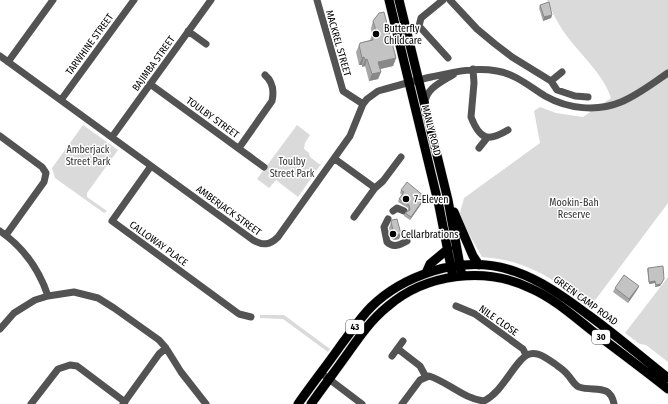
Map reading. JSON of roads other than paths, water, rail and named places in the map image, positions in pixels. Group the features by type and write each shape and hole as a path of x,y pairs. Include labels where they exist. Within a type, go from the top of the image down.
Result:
{"main road":[{"name":"MANLY ROAD","path":"389,0 439,206 448,250 456,266"},
{"name":"MANLY ROAD","path":"400,0 448,200 457,277"},
{"path":"448,200 473,256 479,265"},
{"path":"426,273 430,264 448,250"},
{"name":"43","path":"298,404 371,307 396,287 426,273 456,266 479,265"},
{"name":"GREEN CAMP ROAD","path":"479,265 515,271 543,283 561,294 612,332 668,378"},
{"name":"GREEN CAMP ROAD","path":"457,277 479,276 504,279 522,284 541,294 564,309 668,389"},
{"name":"43","path":"311,404 362,334 378,315 388,306 407,293 432,282 457,277"}],"street":[{"path":"8,62 53,0"},
{"name":"TARWHINE STREET","path":"61,100 134,0"},
{"name":"BAJIMBA STREET","path":"112,137 211,0"},
{"name":"MACKREL STREET","path":"317,0 343,91 363,104"},
{"path":"443,0 422,18 419,26 448,58"},
{"path":"450,0 477,29 512,57 551,81 557,90 575,96 588,97"},
{"path":"188,31 206,44"},
{"name":"AMBERJACK STREET","path":"0,56 253,240 259,244 265,245 272,243 278,237 350,136 363,104 378,91 459,71 473,69 499,71 516,77 546,97 566,105 589,109 621,102 668,73"},
{"path":"473,69 474,83 471,117 475,126 482,135 487,138 492,138 508,130"},
{"path":"425,104 425,97 430,90 459,71"},
{"path":"551,81 562,72"},
{"path":"239,148 272,101 274,94 270,80 265,75"},
{"name":"TOULBY STREET","path":"150,84 264,167"},
{"path":"0,136 42,167 46,174 44,182 3,233 26,254 38,271 48,296"},
{"path":"479,148 487,138"},
{"path":"354,218 375,188 384,182 401,157"},
{"path":"335,158 375,188"},
{"name":"CALLOWAY PLACE","path":"151,166 112,221 239,314 251,317"},
{"path":"393,212 397,208 404,211"},
{"path":"388,219 384,228 387,242 392,245 397,245 407,240"},
{"path":"0,329 14,313 35,300 48,296 74,292 98,298 159,340 166,348 180,372 206,404"},
{"name":"NILE CLOSE","path":"456,306 475,314 523,350 526,355"},
{"path":"371,307 378,315"},
{"path":"392,356 403,341"},
{"path":"31,404 58,368 70,365 77,366 124,403 159,354 166,348"},
{"path":"398,349 420,366 426,377"},
{"path":"402,404 420,380 426,377 434,378 475,400 484,403 496,392 526,355 532,353 541,354 567,373 577,386 587,389 601,389 610,393 614,404"},
{"path":"321,373 362,404"}],"place":[{"name":"Butterfly Childcare","path":"376,34"},
{"name":"7-Eleven","path":"406,199"},
{"name":"Cellarbrations","path":"393,234"}],"park label":[{"name":"Amberjack Street Park","path":"88,154"},
{"name":"Toulby Street Park","path":"292,166"},
{"name":"Mookin-Bah Reserve","path":"574,208"}]}
